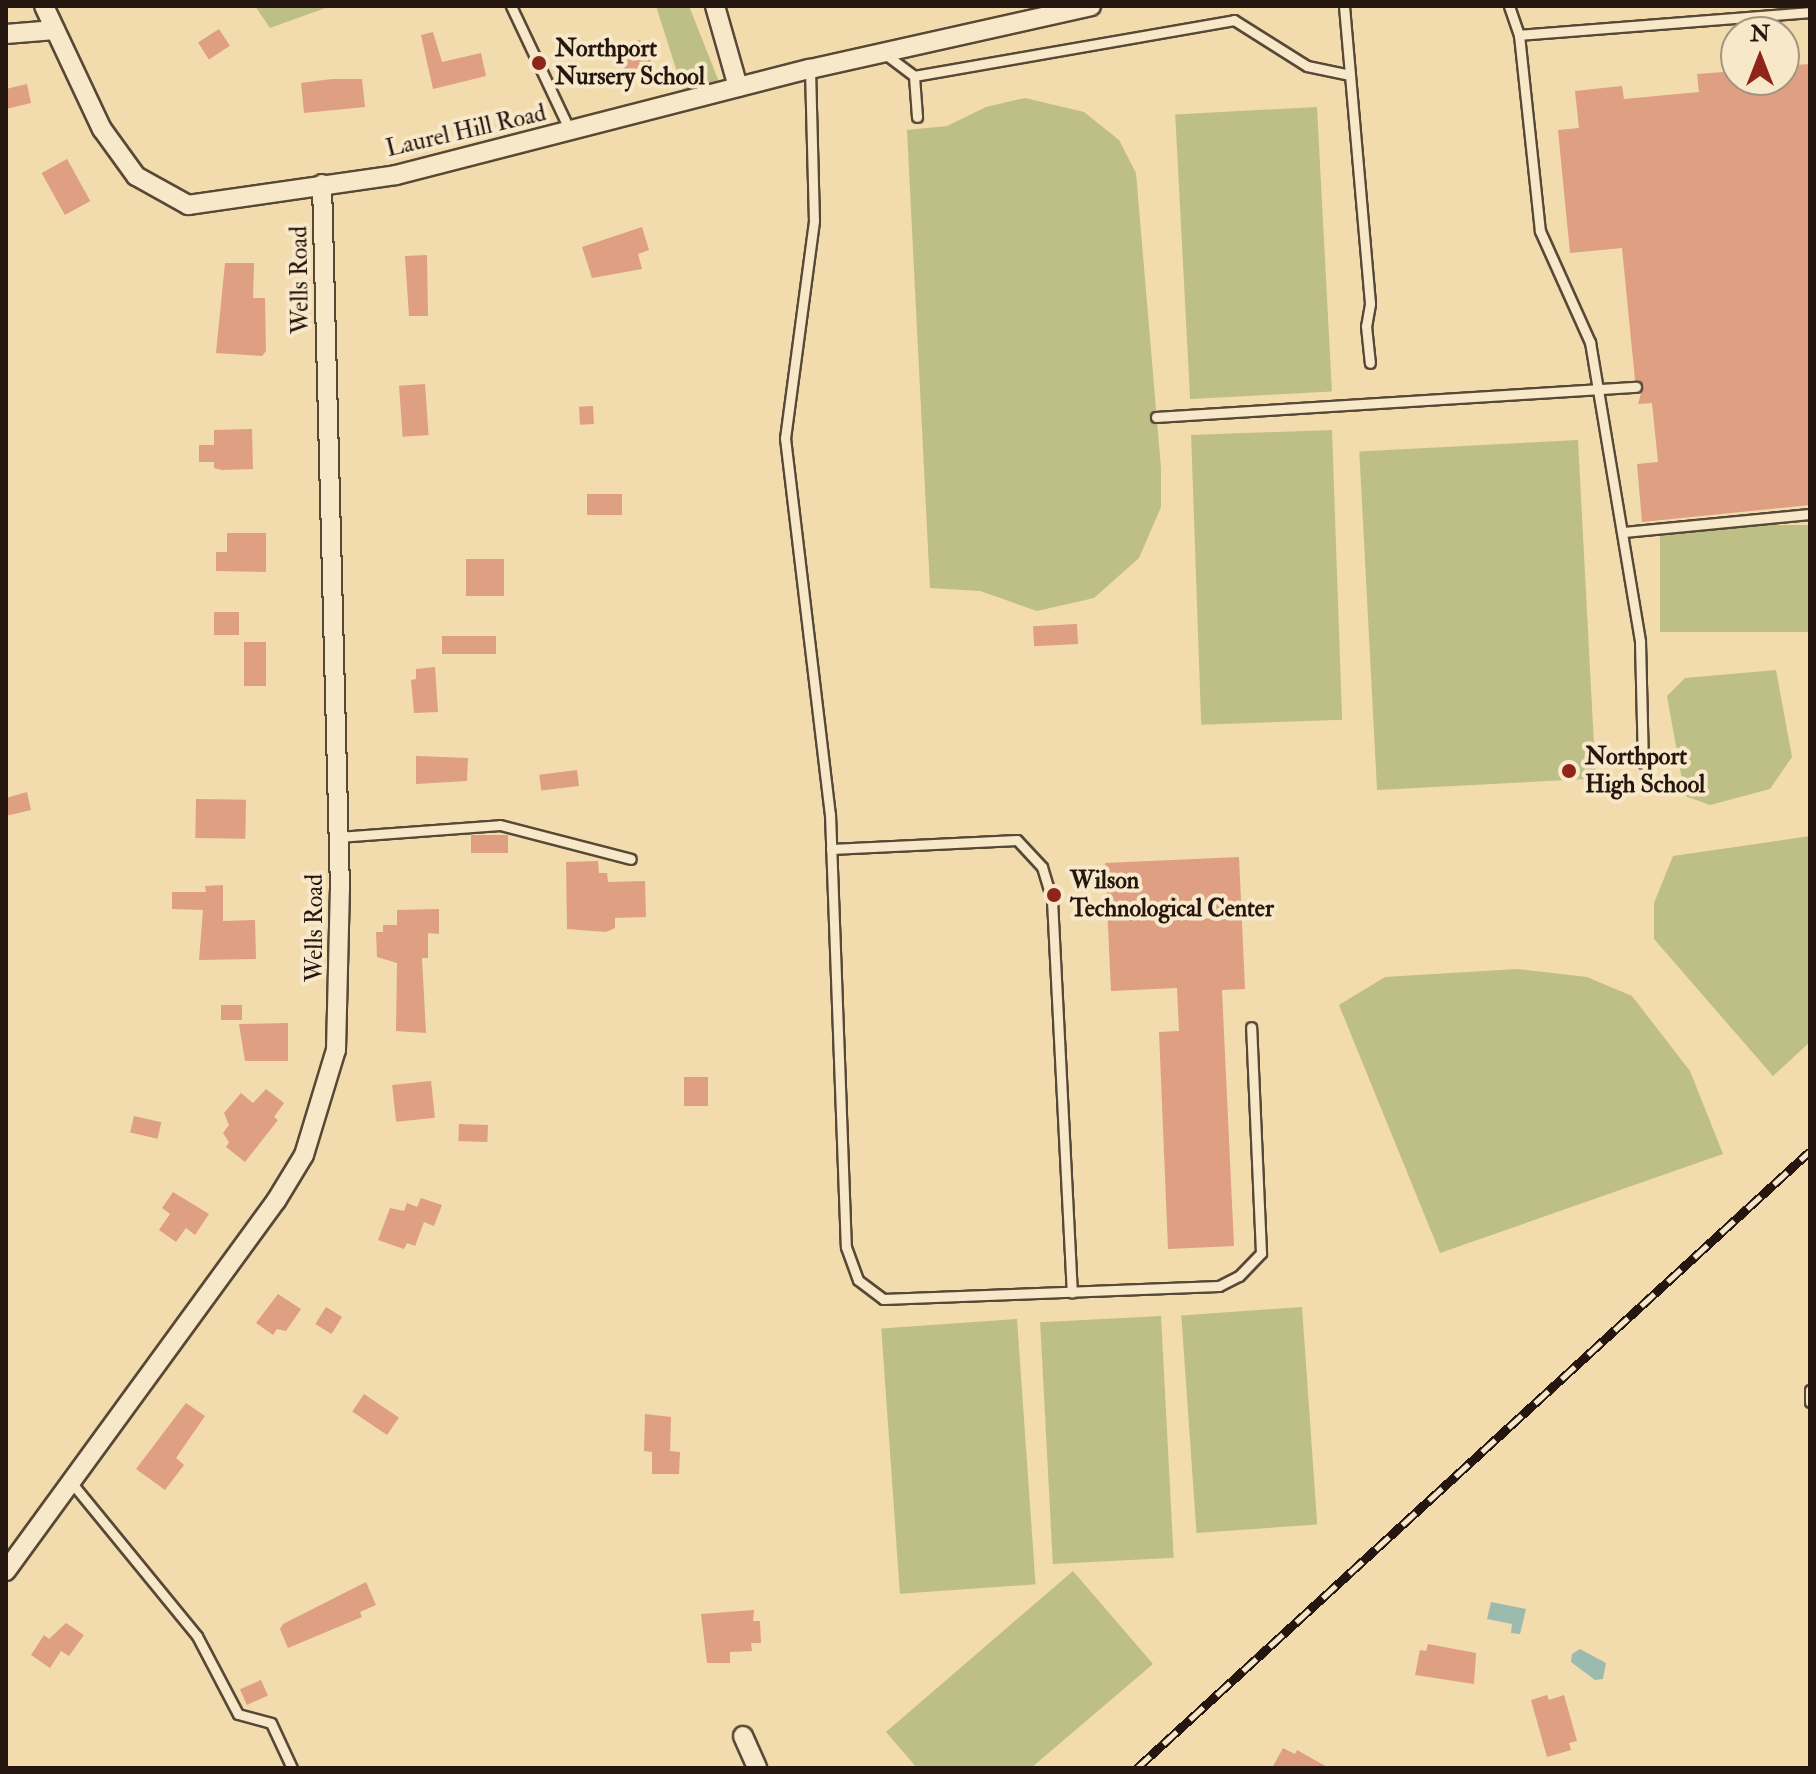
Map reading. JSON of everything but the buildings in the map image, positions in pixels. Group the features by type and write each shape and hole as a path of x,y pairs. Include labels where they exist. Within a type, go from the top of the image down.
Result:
{"street":[{"name":"Laurel Hill Road","path":"44,6 102,129 136,176 188,205 396,175 810,69 1091,6"},
{"path":"715,6 738,87"},
{"path":"6,34 55,30"},
{"name":"Wells Road","path":"6,1571 304,1155 336,1050 338,837 322,184"},
{"path":"743,1736 757,1768"}],"lane":[{"path":"511,6 570,131"},
{"path":"1344,6 1370,304 1366,326 1370,363"},
{"path":"1509,6 1519,35 1540,231 1590,342 1640,642 1643,763"},
{"path":"1519,35 1810,12"},
{"path":"882,52 914,76 1219,20 1252,28 1307,66 1350,75"},
{"path":"810,69 814,221 785,438 831,849 846,1247 858,1280 883,1299 1219,1286 1239,1276 1261,1253 1251,1027"},
{"path":"914,76 917,117"},
{"path":"1156,417 1596,392 1636,387"},
{"path":"1623,532 1810,514"},
{"path":"338,837 500,825 631,859"},
{"path":"831,849 1017,840 1042,867 1052,900 1072,1292"},
{"path":"1810,1390 1810,1402"},
{"path":"71,1482 197,1636 238,1714 271,1723 292,1768"}],"green space":[{"path":"255,6 331,6 270,28"},
{"path":"656,6 689,6 723,92 686,100"},
{"path":"1025,98 1084,112 1119,140 1136,173 1161,468 1161,507 1139,558 1094,598 1037,611 980,591 930,588 907,130 947,126 986,107"},
{"path":"1317,107 1332,392 1190,399 1175,114"},
{"path":"1332,430 1342,720 1201,725 1191,435"},
{"path":"1578,440 1596,779 1377,790 1359,451"},
{"path":"1660,525 1810,525 1810,632 1660,632"},
{"path":"1776,670 1792,757 1770,789 1710,805 1685,796 1667,696 1685,678"},
{"path":"1810,836 1810,1042 1773,1076 1654,939 1654,903 1673,856"},
{"path":"1517,969 1587,977 1632,996 1690,1071 1723,1154 1440,1253 1339,1005 1385,977"},
{"path":"1302,1307 1317,1524 1197,1533 1181,1315"},
{"path":"1161,1316 1174,1558 1053,1564 1040,1322"},
{"path":"1017,1319 1036,1584 900,1594 881,1328"},
{"path":"1073,1571 1153,1664 1031,1768 917,1768 886,1732"}],"shaded area":[{"path":"1491,1602 1526,1609 1520,1634 1511,1633 1512,1624 1487,1619"},
{"path":"1580,1649 1606,1663 1603,1679 1595,1680 1571,1662 1572,1654"}],"railway":[{"path":"1137,1768 1810,1151"}],"place":[{"name":"Northport Nursery School","path":"539,63"},
{"name":"Northport High School","path":"1569,771"},
{"name":"Wilson Technological Center","path":"1054,895"}]}
